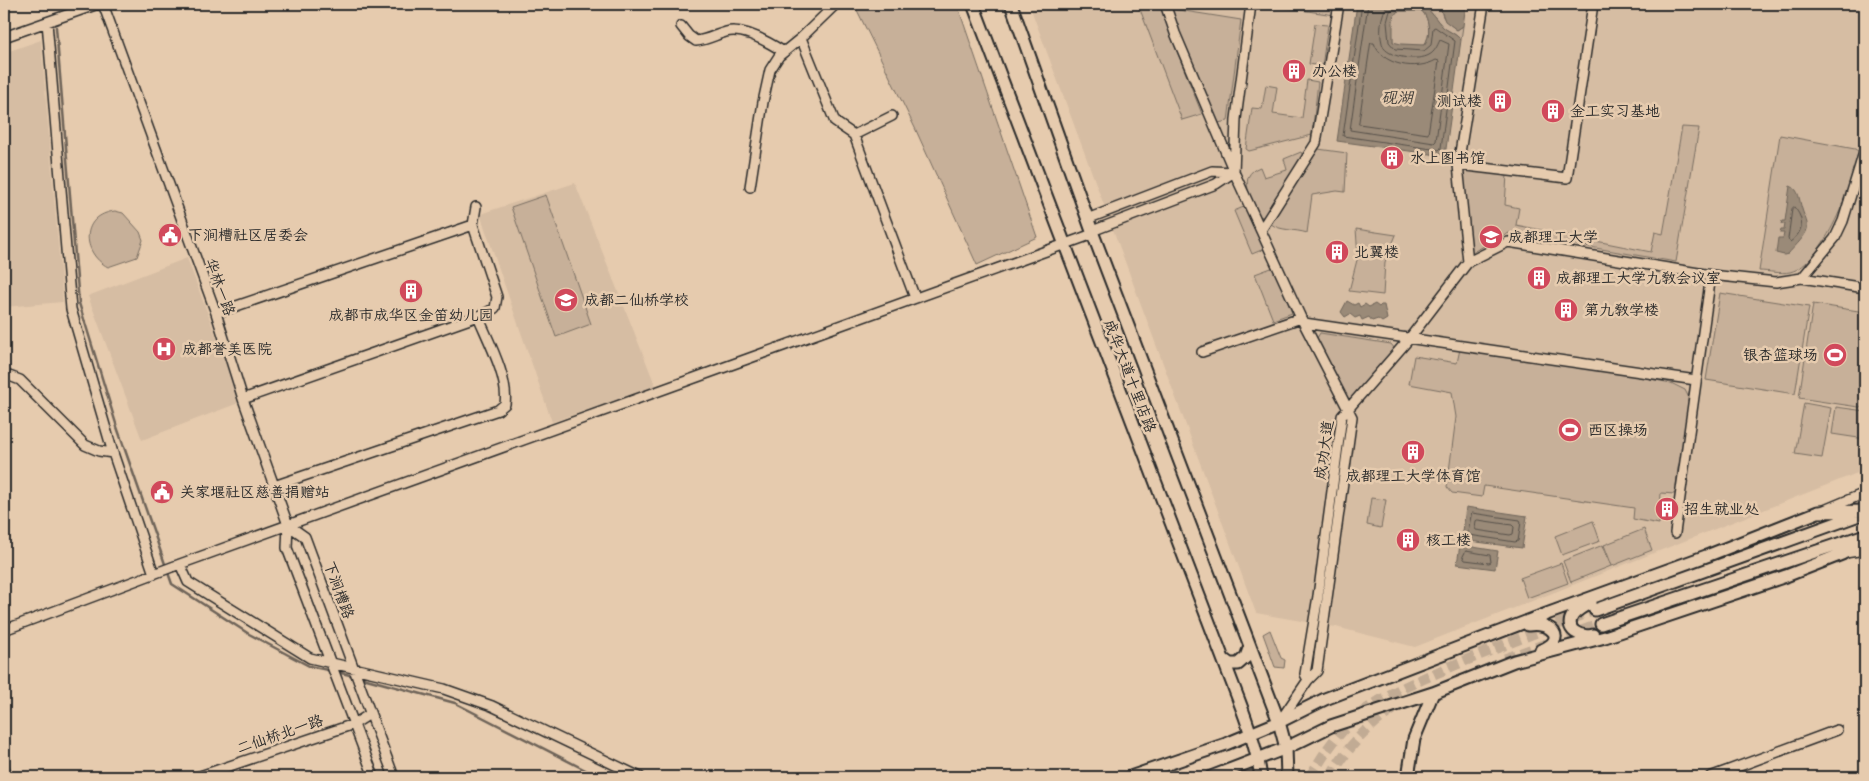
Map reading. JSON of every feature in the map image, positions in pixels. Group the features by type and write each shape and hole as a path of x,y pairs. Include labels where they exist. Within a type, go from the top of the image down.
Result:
{"main road":[{"name":"成华大道十里店路","path":"973,4 1251,733 1261,777"},
{"name":"成华大道十里店路","path":"1011,4 1092,233 1279,722 1286,748 1287,777"},
{"path":"1130,777 1226,744 1279,722 1325,699 1709,555 1818,512 1865,512"},
{"path":"1595,610 1865,512"},
{"path":"1601,624 1865,535"},
{"path":"1514,661 1626,630 1786,576 1842,554 1865,539"},
{"path":"1614,590 1581,608 1573,615 1570,622 1571,626 1578,635 1586,637 1626,630"},
{"path":"1211,777 1286,748 1331,726 1434,693 1548,648 1554,636 1554,632 1550,627 1538,623 1508,629"},
{"path":"1223,659 1230,664 1238,664 1246,657 1250,646"},
{"path":"1408,777 1414,740 1434,693"}],"street":[{"path":"4,37 98,4"},
{"name":"华林一路","path":"103,4 216,313 288,525"},
{"path":"750,187 763,102 770,70 779,56 801,38 836,4"},
{"path":"1166,4 1175,33 1234,172 1302,320 1348,410 1409,339 1468,262 1508,242 1711,275 1776,282 1802,278 1865,288"},
{"path":"1234,172 1236,119 1251,4"},
{"path":"1261,230 1316,143 1339,4"},
{"path":"1468,262 1458,165 1484,4"},
{"path":"1458,165 1567,178 1593,4"},
{"path":"46,22 71,309 113,453 156,573"},
{"path":"681,26 696,41 728,31 748,34 766,40 784,52"},
{"path":"801,38 835,122 854,135 915,298"},
{"path":"854,135 892,116"},
{"path":"1802,278 1835,238 1843,222 1865,149"},
{"path":"1087,219 1212,171 1234,172"},
{"path":"4,630 288,525 1064,245 1216,184 1234,172"},
{"path":"244,399 478,316 495,308 498,297 473,225 476,207"},
{"path":"216,313 473,225"},
{"path":"1675,533 1711,275"},
{"path":"274,486 498,410 505,404 507,394 497,362 478,316"},
{"path":"1202,352 1302,320 1409,339 1696,380"},
{"path":"4,374 20,380 85,445 99,451 113,453"},
{"name":"成功大道","path":"1279,722 1308,680 1305,674 1318,596 1342,416 1348,410"},
{"path":"1818,512 1865,493"},
{"path":"288,525 287,548 374,777"},
{"name":"下涧槽路","path":"288,525 305,537 394,777"},
{"path":"1842,554 1865,550"},
{"path":"178,565 188,582 310,658 333,669 444,689 492,706 640,777"},
{"name":"二仙桥北一路","path":"196,777 354,724 370,714"},
{"path":"1710,777 1837,730"},
{"path":"4,768 7,777"}],"shaded area":[{"path":"854,4 957,4 1037,237 977,265 915,128"},
{"name":"成都理工大学","path":"1029,4 1865,4 1865,470 1415,647 1336,627 1256,613"},
{"path":"1138,4 1160,4 1202,114 1182,120"},
{"path":"1261,4 1336,4 1334,15"},
{"path":"1421,4 1443,4 1442,12 1447,22 1457,30 1463,26 1461,40 1444,28 1431,12"},
{"path":"1172,9 1241,20 1228,121 1218,123 1178,33"},
{"path":"1398,11 1422,11 1425,14 1429,33 1424,45 1396,44 1393,42 1392,21"},
{"path":"1315,24 1328,25 1322,66 1309,64"},
{"path":"41,40 63,302 4,307 4,53"},
{"path":"1307,80 1318,82 1312,135 1249,151 1246,149 1252,108 1262,109 1266,85 1277,87 1273,114 1302,118"},
{"path":"1682,127 1699,128 1676,262 1509,233 1471,253 1462,169 1507,175 1505,205 1519,208 1516,225 1651,252 1655,232 1663,234"},
{"path":"1780,135 1858,151 1844,201 1825,239 1803,266 1783,273 1759,271"},
{"path":"1318,149 1347,153 1345,192 1337,191 1312,195 1307,233 1283,229 1271,224"},
{"path":"1301,152 1303,156 1269,212 1263,217 1259,216 1248,188 1249,176 1260,167 1264,177 1287,170 1284,159"},
{"name":"成都二仙桥学校","path":"575,183 656,387 552,422 480,214"},
{"path":"546,195 591,324 556,337 511,207"},
{"path":"1246,206 1264,249 1252,254 1234,211"},
{"path":"115,211 123,213 140,232 143,240 137,257 108,267 99,261 93,253 88,235 95,219"},
{"path":"1356,229 1396,235 1385,262 1383,295 1349,291 1358,256"},
{"name":"成都誉美医院","path":"187,258 241,402 142,440 88,296"},
{"path":"1274,267 1292,313 1273,320 1255,274"},
{"path":"1720,293 1809,307 1795,394 1706,380"},
{"name":"银杏篮球场","path":"1813,304 1865,312 1865,408 1799,398"},
{"path":"1320,333 1391,344 1395,349 1353,399 1345,398 1317,338"},
{"name":"西区操场","path":"1460,349 1619,373 1671,383 1685,390 1689,398 1685,442 1678,468 1675,494 1661,493 1659,524 1633,519 1634,508 1484,486 1482,497 1452,493 1447,487 1456,417 1452,392 1409,384 1414,356 1457,363"},
{"path":"1804,403 1831,408 1822,458 1795,454"},
{"path":"1836,407 1865,411 1865,439 1832,434"},
{"path":"1371,498 1386,500 1381,528 1367,525"},
{"path":"1593,521 1600,541 1562,555 1555,536"},
{"path":"1644,529 1652,550 1612,566 1604,545"},
{"path":"1603,545 1611,566 1571,582 1563,561"},
{"path":"1561,563 1568,583 1527,598 1520,578"},
{"path":"1270,630 1281,658 1285,660 1284,668 1275,667 1263,634"}],"water":[{"name":"砚湖","path":"1357,4 1421,4 1425,6 1444,28 1461,40 1445,156 1337,141","holes":["1398,11 1422,11 1425,14 1429,28 1428,37 1424,45 1393,42 1393,17"]},
{"path":"1443,4 1466,4 1463,26 1457,30 1445,21 1441,10"},
{"path":"1790,186 1797,192 1807,226 1806,232 1800,241 1788,254 1784,255 1776,253 1778,238 1783,238 1784,233 1780,233 1781,230 1784,230 1785,224 1781,224 1782,221 1785,221"},
{"path":"1347,301 1354,305 1358,303 1360,307 1365,304 1369,307 1375,304 1379,307 1384,305 1387,319 1382,322 1378,319 1372,321 1369,317 1362,320 1360,316 1355,318 1350,314 1345,317 1341,312"},
{"path":"1466,507 1527,516 1522,548 1462,540"},
{"path":"1460,545 1498,551 1495,569 1457,564"}],"waterway":[{"path":"56,27 79,303 117,427 172,584 249,634 309,666 332,671"},
{"path":"337,672 354,676"},
{"path":"359,677 455,703 599,777"}],"tunnel":[{"path":"1310,777 1339,734 1363,712 1388,696 1457,664 1595,610"},
{"path":"1505,659 1601,624"},
{"path":"1330,777 1351,746 1378,720 1399,706"}],"place":[{"name":"办公楼","path":"1294,71"},
{"name":"测试楼","path":"1500,101"},
{"name":"金工实习基地","path":"1553,111"},
{"name":"水上图书馆","path":"1392,158"},
{"name":"下涧槽社区居委会","path":"170,235"},
{"name":"成都理工大学","path":"1491,237"},
{"name":"北翼楼","path":"1337,252"},
{"name":"成都理工大学九教会议室","path":"1539,278"},
{"name":"成都市成华区金笛幼儿园","path":"411,291"},
{"name":"成都二仙桥学校","path":"566,300"},
{"name":"第九教学楼","path":"1566,310"},
{"name":"成都誉美医院","path":"164,349"},
{"name":"银杏篮球场","path":"1835,355"},
{"name":"西区操场","path":"1570,430"},
{"name":"成都理工大学体育馆","path":"1413,452"},
{"name":"关家堰社区慈善捐赠站","path":"162,492"},
{"name":"招生就业处","path":"1667,509"},
{"name":"核工楼","path":"1408,540"}]}
